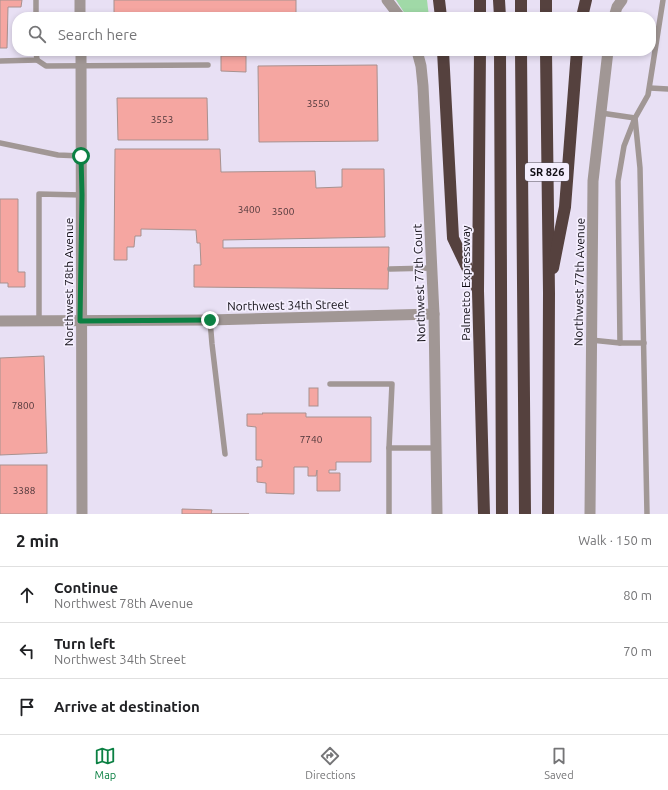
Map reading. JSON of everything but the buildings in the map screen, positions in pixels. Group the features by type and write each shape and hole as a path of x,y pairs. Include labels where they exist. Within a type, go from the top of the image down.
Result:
{"highway":[{"path":"439,0 440,12"},
{"path":"480,0 480,12"},
{"path":"500,0 500,12"},
{"path":"521,0 521,12"},
{"path":"546,0 546,12"},
{"path":"583,12 586,0"},
{"path":"443,56 453,238 478,291"},
{"name":"Palmetto Expressway","path":"480,56 478,291 484,514"},
{"path":"500,56 502,514"},
{"path":"521,56 525,514"},
{"name":"SR 826","path":"546,56 549,293 548,514"},
{"path":"549,293 565,207 576,56"}],"street":[{"path":"80,0 80,12"},
{"path":"388,0 396,12"},
{"path":"616,12 622,0"},
{"name":"Northwest 78th Avenue","path":"81,56 82,195 80,321 82,514"},
{"name":"Northwest 77th Court","path":"418,56 423,86 434,314 437,514"},
{"name":"Northwest 77th Avenue","path":"590,514 593,181 607,56"},
{"name":"Northwest 34th Street","path":"0,321 210,320 434,314"}],"lane":[{"path":"36,0 36,12"},
{"path":"656,47 663,0"},
{"path":"620,343 618,181 624,146 635,118 648,95 655,56"},
{"path":"0,61 36,60 46,66 208,65"},
{"path":"650,88 668,89"},
{"path":"600,113 635,118"},
{"path":"635,118 640,168 647,514"},
{"path":"0,143 58,155 81,156"},
{"path":"39,321 39,194 82,195"},
{"path":"390,269 432,268"},
{"path":"210,320 224,454"},
{"path":"591,340 620,343 644,343"},
{"path":"330,384 392,384 389,448 389,514"},
{"path":"389,448 436,448"}],"green space":[{"path":"396,0 427,0 428,12 404,12"}],"route":[{"path":"81,156 82,195 80,321 210,320"}]}
